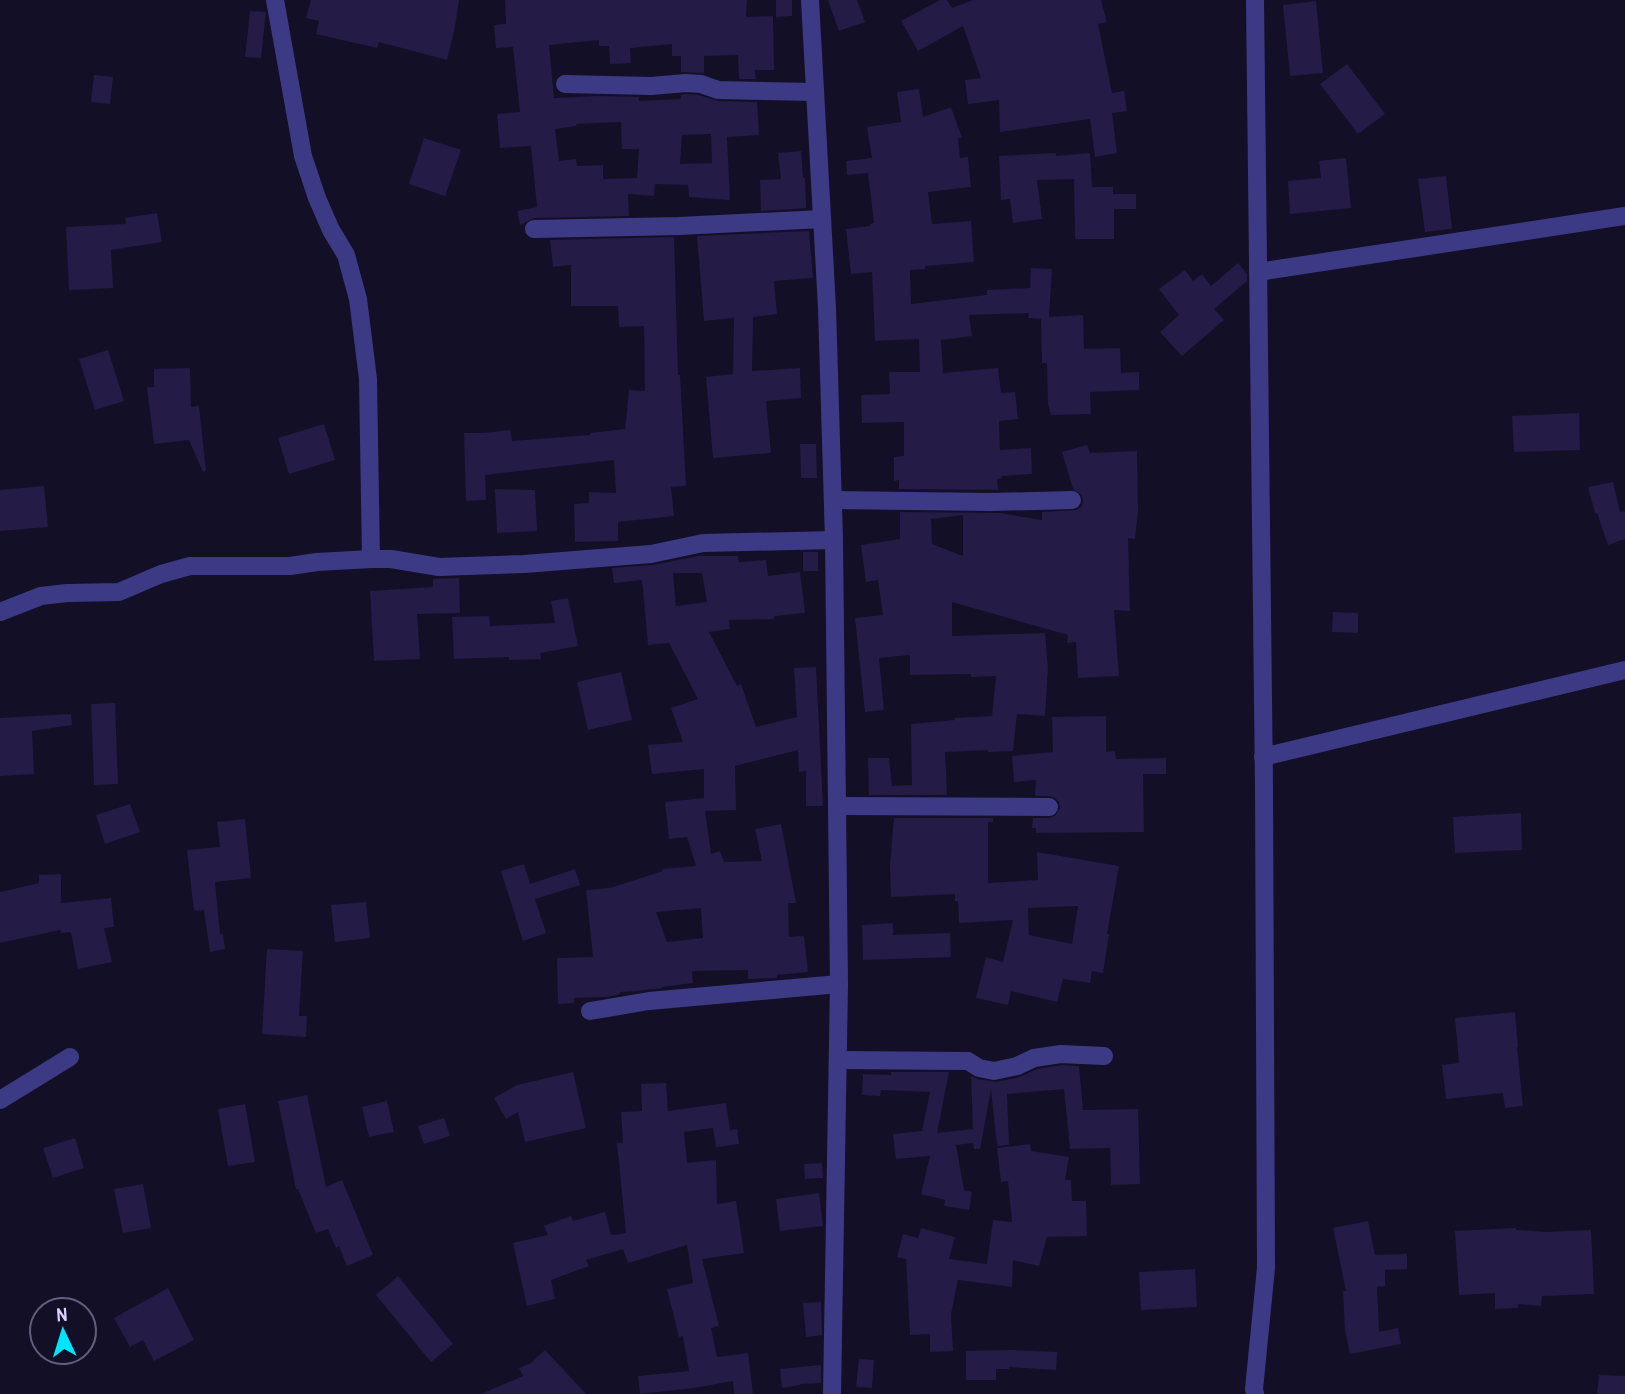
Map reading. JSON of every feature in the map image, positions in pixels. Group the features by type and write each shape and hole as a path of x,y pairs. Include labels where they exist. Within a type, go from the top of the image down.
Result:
{"street":[{"path":"275,0 303,156 317,198 346,255 358,299 368,379 371,559"},
{"path":"810,0 827,308 834,540 839,984 832,1394"},
{"path":"1255,0 1266,1268 1255,1394"},
{"path":"565,85 651,86 686,83 701,84 718,90 814,92"},
{"path":"1258,272 1625,216"},
{"path":"534,229 822,219"},
{"path":"833,500 1072,500"},
{"path":"0,611 41,596 118,592 161,574 190,566 290,566 371,559 391,559 439,567 524,564 651,554 703,543 834,540"},
{"path":"1263,757 1625,670"},
{"path":"837,806 1049,807"},
{"path":"590,1011 649,1001 839,984"},
{"path":"838,1060 968,1061 979,1068 994,1071 1017,1066 1034,1058 1061,1054 1104,1056"},
{"path":"0,1100 70,1057"}],"building":[{"path":"311,0 459,0 447,60 379,42 377,48 316,34 319,21 306,18"},
{"path":"505,0 747,0 746,17 773,16 774,70 755,70 756,79 739,79 738,55 704,56 704,73 681,72 681,56 672,56 672,44 630,48 631,63 610,64 609,46 599,46 599,40 549,45 554,98 639,97 639,101 681,99 681,95 686,94 718,101 757,102 759,135 727,137 730,200 689,197 688,185 655,184 654,196 628,194 629,216 534,218 520,225 517,211 537,207 531,146 500,148 497,114 520,112 513,47 496,48 494,25 506,24","holes":["621,122 622,149 639,149 637,178 603,179 603,165 577,166 576,159 559,161 555,129 577,126 576,124","711,134 712,163 680,164 682,135"]},
{"path":"776,0 792,0 792,16 776,17"},
{"path":"828,0 857,0 865,22 839,31"},
{"path":"940,0 947,0 952,8 973,0 1101,0 1107,22 1098,24 1112,93 1124,91 1127,111 1112,113 1117,153 1095,157 1090,119 1000,132 999,100 968,104 965,80 981,78 963,26 918,51 901,21"},
{"path":"1316,1 1323,73 1290,76 1283,5"},
{"path":"250,11 266,12 261,58 245,57"},
{"path":"1347,64 1385,114 1358,134 1320,84"},
{"path":"94,75 113,77 110,104 91,102"},
{"path":"919,89 923,117 951,107 962,138 958,138 960,158 968,157 971,187 928,192 932,224 971,221 974,262 925,266 925,269 910,270 911,304 987,295 987,290 1030,288 1031,268 1052,269 1049,317 1083,315 1084,349 1120,348 1121,373 1139,372 1139,390 1090,392 1091,414 1051,415 1048,404 1047,363 1042,363 1041,319 1028,318 1029,313 969,315 972,336 941,340 943,373 998,368 1001,393 1015,392 1018,419 999,421 1000,450 1031,448 1032,474 1002,476 997,479 998,490 899,489 899,480 894,481 894,457 904,456 904,422 862,423 861,395 890,394 889,372 920,372 919,339 875,341 872,272 851,274 846,229 874,223 868,173 847,175 846,161 872,158 867,127 901,122 897,92"},
{"path":"424,138 461,150 445,196 409,184"},
{"path":"801,151 806,208 761,211 760,180 781,179 778,153"},
{"path":"1056,153 1056,156 1090,153 1092,187 1113,187 1113,194 1136,194 1136,209 1114,209 1114,239 1075,239 1074,179 1037,180 1042,219 1013,223 1010,199 1001,200 999,156"},
{"path":"1346,158 1351,208 1290,214 1288,181 1321,178 1319,161"},
{"path":"1446,176 1452,229 1425,232 1418,179"},
{"path":"157,213 162,242 111,250 113,288 69,290 66,227 126,224 125,218"},
{"path":"809,231 813,278 774,281 777,314 753,317 752,371 800,368 801,398 766,401 771,453 713,458 706,377 733,374 734,318 704,321 697,236"},
{"path":"674,237 678,375 686,486 671,487 674,516 618,522 618,541 575,542 574,504 589,503 589,492 616,493 614,460 485,475 486,500 466,501 464,433 510,430 512,441 590,435 625,429 629,390 645,391 644,326 619,327 618,306 571,306 571,265 553,267 550,240"},
{"path":"1238,263 1247,274 1247,281 1214,309 1224,320 1182,356 1160,332 1179,315 1159,289 1185,270 1193,281 1202,274 1211,286"},
{"path":"108,350 124,401 95,410 79,359"},
{"path":"190,368 191,407 199,406 206,471 203,472 189,440 154,444 147,387 154,387 154,369"},
{"path":"1579,413 1580,450 1514,452 1512,416"},
{"path":"324,424 335,460 289,474 278,438"},
{"path":"800,444 816,444 817,478 801,478"},
{"path":"1087,445 1090,453 1137,451 1138,511 1135,539 1128,538 1130,611 1114,610 1119,676 1078,678 1076,642 1067,643 1068,635 952,602 952,636 1045,633 1048,668 1045,716 1017,714 1013,751 945,752 947,795 869,795 868,758 889,758 892,786 912,785 911,724 992,716 996,676 910,675 910,655 879,658 884,710 865,712 855,618 883,615 878,580 866,582 861,545 900,539 900,512 1000,513 1042,520 1042,512 1077,510 1082,506 1083,499 1081,494 1073,489 1062,452","holes":["963,515 963,556 932,544 931,519"]},
{"path":"1613,482 1620,512 1625,511 1625,539 1608,545 1588,487"},
{"path":"44,486 48,527 0,531 0,490"},
{"path":"495,489 535,490 537,531 497,533"},
{"path":"803,552 818,552 818,571 803,571"},
{"path":"698,556 738,556 739,562 766,560 768,576 800,572 805,613 774,616 774,619 729,620 730,629 709,632 737,686 741,684 756,727 797,717 794,668 816,667 823,806 806,806 806,771 799,772 798,750 735,766 736,810 705,811 711,854 720,851 724,862 762,861 755,829 781,824 796,903 788,903 789,937 804,936 808,972 777,975 777,978 748,979 748,970 692,971 693,983 620,992 607,997 574,998 574,1003 558,1004 557,958 593,957 586,890 610,888 663,871 662,869 696,866 687,837 669,839 665,802 704,798 704,769 652,774 648,745 683,742 671,708 698,699 669,643 648,645 642,580 614,583 612,568 653,565","holes":["673,573 702,573 707,602 676,606","701,908 703,938 667,942 656,912"]},
{"path":"459,578 460,613 417,614 420,659 374,661 370,591 433,587 433,579"},
{"path":"568,598 578,646 540,653 541,659 454,659 452,617 489,616 490,626 555,623 551,601"},
{"path":"1333,612 1358,613 1358,633 1332,632"},
{"path":"621,672 632,720 588,730 577,682"},
{"path":"115,703 118,784 94,785 91,704"},
{"path":"71,714 72,725 32,731 34,774 0,776 0,718"},
{"path":"1106,716 1106,752 1115,751 1116,759 1166,758 1166,774 1143,774 1144,832 1036,833 1036,828 1032,828 1033,818 1055,816 1060,808 1059,802 1050,796 1035,796 1036,780 1014,782 1012,756 1053,752 1052,717"},
{"path":"130,804 140,832 105,844 96,815"},
{"path":"1521,813 1522,850 1455,853 1453,817"},
{"path":"894,818 993,818 993,822 988,822 988,883 1038,880 1037,852 1119,866 1103,973 1092,971 1090,983 1063,979 1057,1002 1011,991 1008,1005 976,998 986,957 1003,962 1013,920 959,923 955,894 891,897 890,865","holes":["1078,906 1072,944 1029,935 1028,908"]},
{"path":"245,819 251,878 215,882 220,934 223,934 225,949 210,952 204,910 194,911 187,850 220,847 217,822"},
{"path":"524,864 530,884 575,869 580,885 535,899 546,933 523,941 501,871"},
{"path":"61,874 61,903 111,898 114,927 104,928 112,962 78,969 71,932 61,933 60,930 0,943 0,892 39,883 39,875"},
{"path":"366,902 370,938 335,942 331,905"},
{"path":"893,923 893,935 950,933 951,957 863,960 862,925"},
{"path":"267,949 303,951 299,1016 307,1016 306,1037 262,1034"},
{"path":"1515,1012 1523,1106 1505,1108 1503,1093 1446,1099 1442,1065 1459,1063 1455,1018"},
{"path":"1062,1065 1079,1066 1083,1110 1138,1109 1140,1184 1111,1185 1110,1148 1070,1149 1064,1089 1007,1094 1009,1145 997,1146 991,1090 980,1149 974,1149 973,1143 956,1145 964,1190 972,1192 969,1210 944,1206 945,1200 921,1194 930,1156 896,1159 893,1134 922,1131 930,1092 881,1090 880,1096 862,1095 863,1074 949,1072 937,1133 973,1129 971,1076 996,1082 1020,1077 1037,1069"},
{"path":"573,1072 586,1128 525,1142 518,1112 506,1119 494,1098 517,1085"},
{"path":"666,1083 668,1111 726,1103 730,1130 737,1129 739,1144 716,1147 713,1128 684,1132 687,1163 716,1160 717,1204 736,1201 744,1253 702,1259 719,1326 711,1328 717,1357 748,1353 753,1394 734,1394 733,1381 640,1394 638,1376 689,1371 683,1336 679,1337 667,1289 693,1283 687,1245 628,1263 623,1249 586,1260 589,1266 551,1280 555,1299 527,1306 513,1243 548,1235 544,1226 571,1216 573,1221 605,1212 611,1235 626,1233 617,1143 623,1143 621,1112 642,1111 641,1084"},
{"path":"307,1095 326,1187 342,1180 373,1255 347,1266 328,1229 316,1233 296,1189 278,1101"},
{"path":"387,1101 394,1132 369,1137 362,1107"},
{"path":"245,1104 255,1162 228,1166 218,1109"},
{"path":"444,1118 450,1136 424,1144 418,1126"},
{"path":"75,1138 84,1168 53,1178 43,1148"},
{"path":"1030,1144 1031,1151 1069,1157 1065,1180 1071,1180 1072,1201 1086,1201 1087,1236 1047,1237 1039,1266 1013,1260 1012,1287 958,1280 951,1314 953,1351 930,1352 930,1334 910,1335 906,1259 897,1257 903,1234 918,1238 921,1228 955,1237 949,1259 987,1264 993,1220 1012,1222 1008,1181 1001,1182 997,1148"},
{"path":"822,1163 823,1178 805,1179 804,1164"},
{"path":"143,1184 151,1228 123,1233 114,1189"},
{"path":"819,1193 823,1226 780,1231 776,1199"},
{"path":"1368,1221 1375,1255 1407,1254 1407,1269 1385,1270 1385,1286 1377,1287 1379,1332 1398,1328 1401,1344 1350,1354 1345,1330 1343,1291 1346,1291 1333,1228"},
{"path":"1516,1228 1547,1232 1591,1230 1594,1294 1542,1296 1541,1306 1518,1304 1518,1308 1495,1309 1495,1293 1459,1295 1455,1231"},
{"path":"1195,1269 1197,1307 1141,1310 1139,1272"},
{"path":"398,1276 453,1344 431,1362 376,1295"},
{"path":"168,1288 194,1340 154,1361 143,1340 130,1347 114,1318"},
{"path":"821,1302 822,1335 806,1337 803,1303"},
{"path":"545,1350 586,1394 481,1394 523,1376 519,1368 531,1363"},
{"path":"966,1351 1057,1352 1056,1370 1009,1367 996,1369 996,1380 966,1380"},
{"path":"859,1359 874,1360 872,1388 856,1387"},
{"path":"821,1365 821,1383 782,1388 780,1369"},
{"path":"1599,1375 1625,1376 1625,1394 1597,1394"}]}
